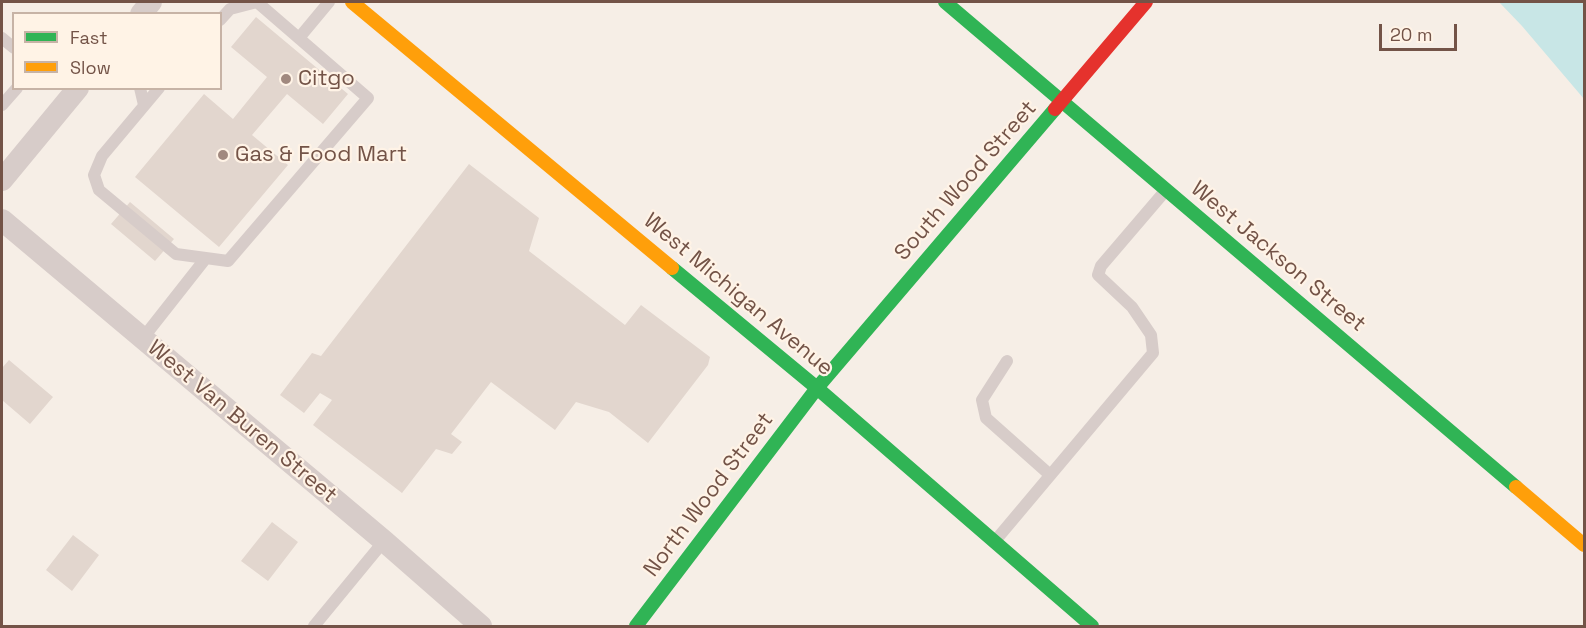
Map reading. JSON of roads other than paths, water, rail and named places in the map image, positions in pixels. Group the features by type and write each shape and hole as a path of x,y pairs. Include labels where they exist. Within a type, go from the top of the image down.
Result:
{"main road":[{"name":"West Michigan Avenue","path":"352,2 817,388 1092,627"},
{"name":"West Jackson Street","path":"945,2 1584,545"},
{"name":"South Wood Street","path":"817,388 1146,2"},
{"name":"North Wood Street","path":"636,627 817,388"}],"street":[{"path":"2,180 69,92"},
{"name":"West Van Buren Street","path":"2,220 384,541 481,627"}],"lane":[{"path":"157,90 102,156 94,174 99,190 176,254 228,261 368,98 257,2 230,9 222,18"},
{"path":"299,38 329,2"},
{"path":"2,105 15,90"},
{"path":"140,90 144,105"},
{"path":"994,542 1153,353 1151,335 1132,307 1098,275 1101,266 1166,190"},
{"path":"143,339 206,258"},
{"path":"1007,361 982,400 986,418 1049,474"},
{"path":"314,627 384,541"}],"water":[{"path":"1499,2 1584,2 1584,99 1522,26"}],"place":[{"name":"Citgo","path":"286,79"},
{"name":"Gas & Food Mart","path":"223,155"}]}
